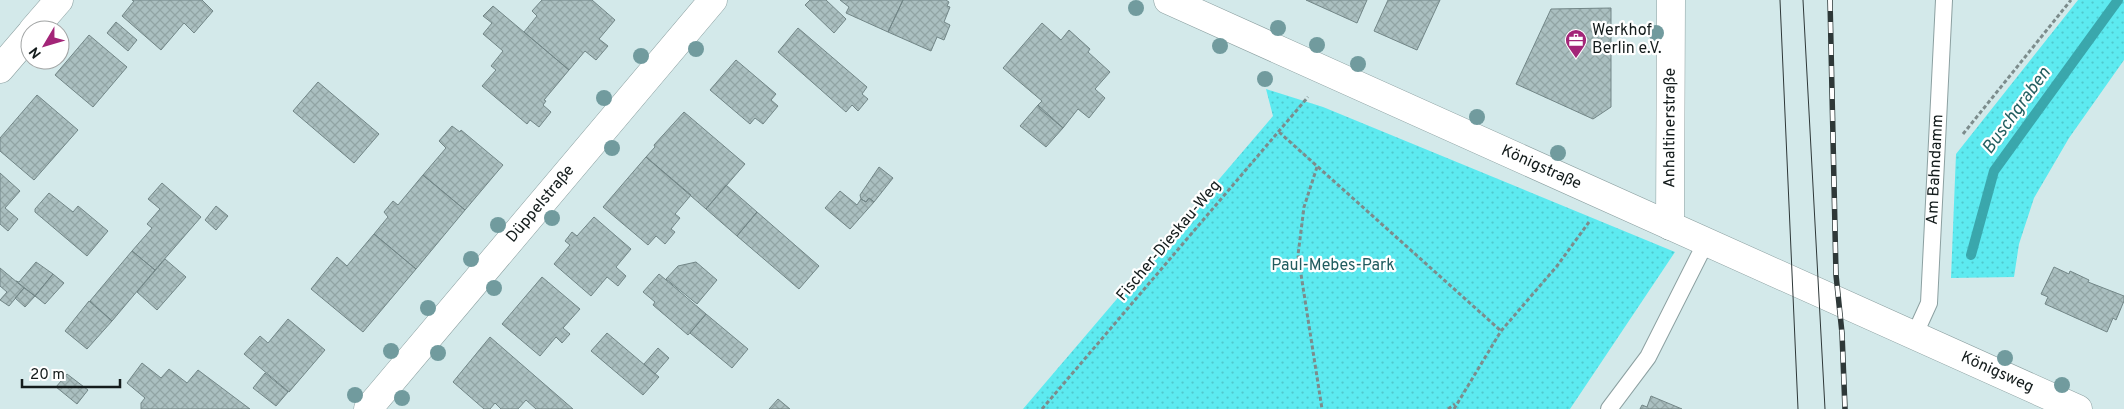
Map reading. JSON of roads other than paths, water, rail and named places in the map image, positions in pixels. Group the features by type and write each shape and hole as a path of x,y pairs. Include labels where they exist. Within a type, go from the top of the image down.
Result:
{"street":[{"path":"42,20 59,0"},
{"name":"Düppelstraße","path":"368,409 713,0"},
{"name":"Königstraße","path":"1168,0 1914,336"},
{"name":"Anhaltinerstraße","path":"1670,226 1671,0"},
{"path":"0,69 20,46"},
{"name":"Königsweg","path":"1914,336 2078,409"}],"lane":[{"name":"Am Bahndamm","path":"1914,336 1929,303 1944,0"},
{"path":"1609,409 1648,356 1706,242"}],"waterway":[{"name":"Buschgraben","path":"1971,255 1994,171 2118,0"}],"tram line":[{"path":"1780,0 1798,409"},
{"path":"1803,0 1825,409"}],"railway":[{"path":"1830,0 1836,275 1842,333 1845,409"}],"place":[{"name":"Werkhof Berlin e.V.","path":"1576,59"}],"park label":[{"name":"Paul-Mebes-Park","path":"1333,266"}]}
